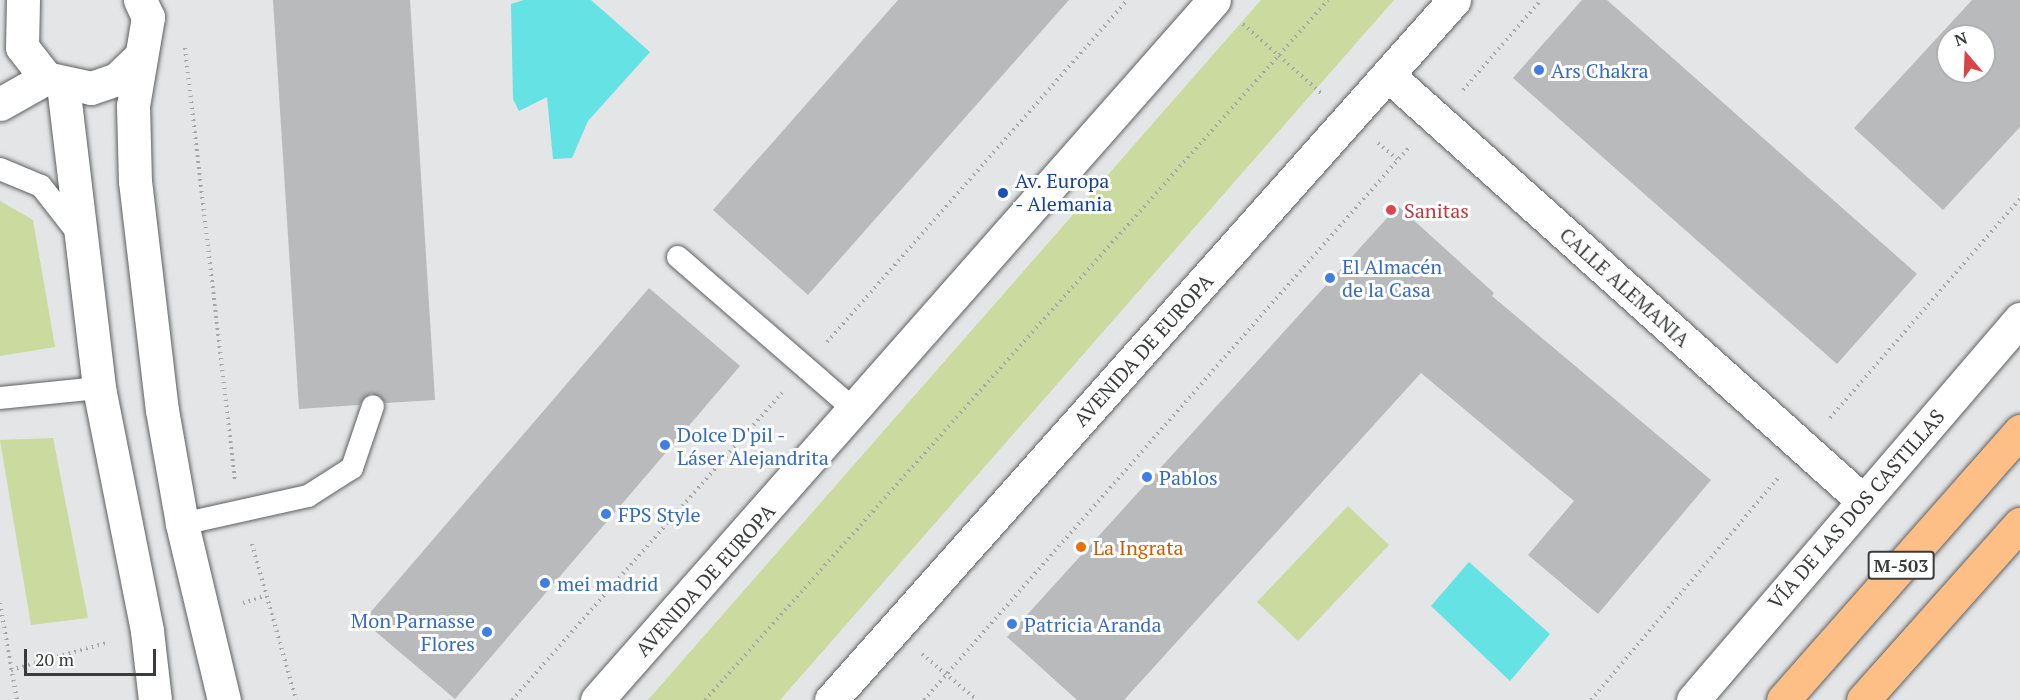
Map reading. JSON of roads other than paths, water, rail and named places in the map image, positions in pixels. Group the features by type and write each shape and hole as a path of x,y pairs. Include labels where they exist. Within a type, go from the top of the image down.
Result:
{"highway":[{"name":"M-503","path":"1783,700 2020,430"},
{"name":"M-503","path":"1863,700 2020,524"}],"street":[{"path":"140,0 148,17 138,59 135,181 182,524 224,700"},
{"name":"AVENIDA DE EUROPA","path":"597,700 856,411 1023,213 1214,0"},
{"name":"AVENIDA DE EUROPA","path":"831,700 1454,0"},
{"path":"14,9 22,47 55,81 81,238 99,388 147,631 154,700"},
{"path":"0,104 55,81 99,85 117,79 138,59"},
{"name":"CALLE ALEMANIA","path":"1388,75 1862,500"},
{"name":"VÍA DE LAS DOS CASTILLAS","path":"1693,700 1862,500 2020,319"}],"lane":[{"path":"0,169 41,186 81,238"},
{"path":"678,257 856,411"},
{"path":"0,398 99,388"},
{"path":"182,524 308,496 352,468 373,406"}],"water":[{"path":"524,0 591,0 650,52 588,121 572,158 553,159 547,97 519,111 513,99 511,4"},
{"path":"1469,562 1550,634 1510,681 1431,606"}],"place":[{"name":"Ars Chakra","path":"1539,70"},
{"name":"Av. Europa - Alemania","path":"1003,193"},
{"name":"Sanitas","path":"1391,210"},
{"name":"El Almacén de la Casa","path":"1330,278"},
{"name":"Dolce D'pil - Láser Alejandrita","path":"665,445"},
{"name":"Pablos","path":"1147,477"},
{"name":"FPS Style","path":"606,514"},
{"name":"La Ingrata","path":"1081,547"},
{"name":"mei madrid","path":"545,583"},
{"name":"Patricia Aranda","path":"1012,624"},
{"name":"Mon Parnasse Flores","path":"487,632"}]}
